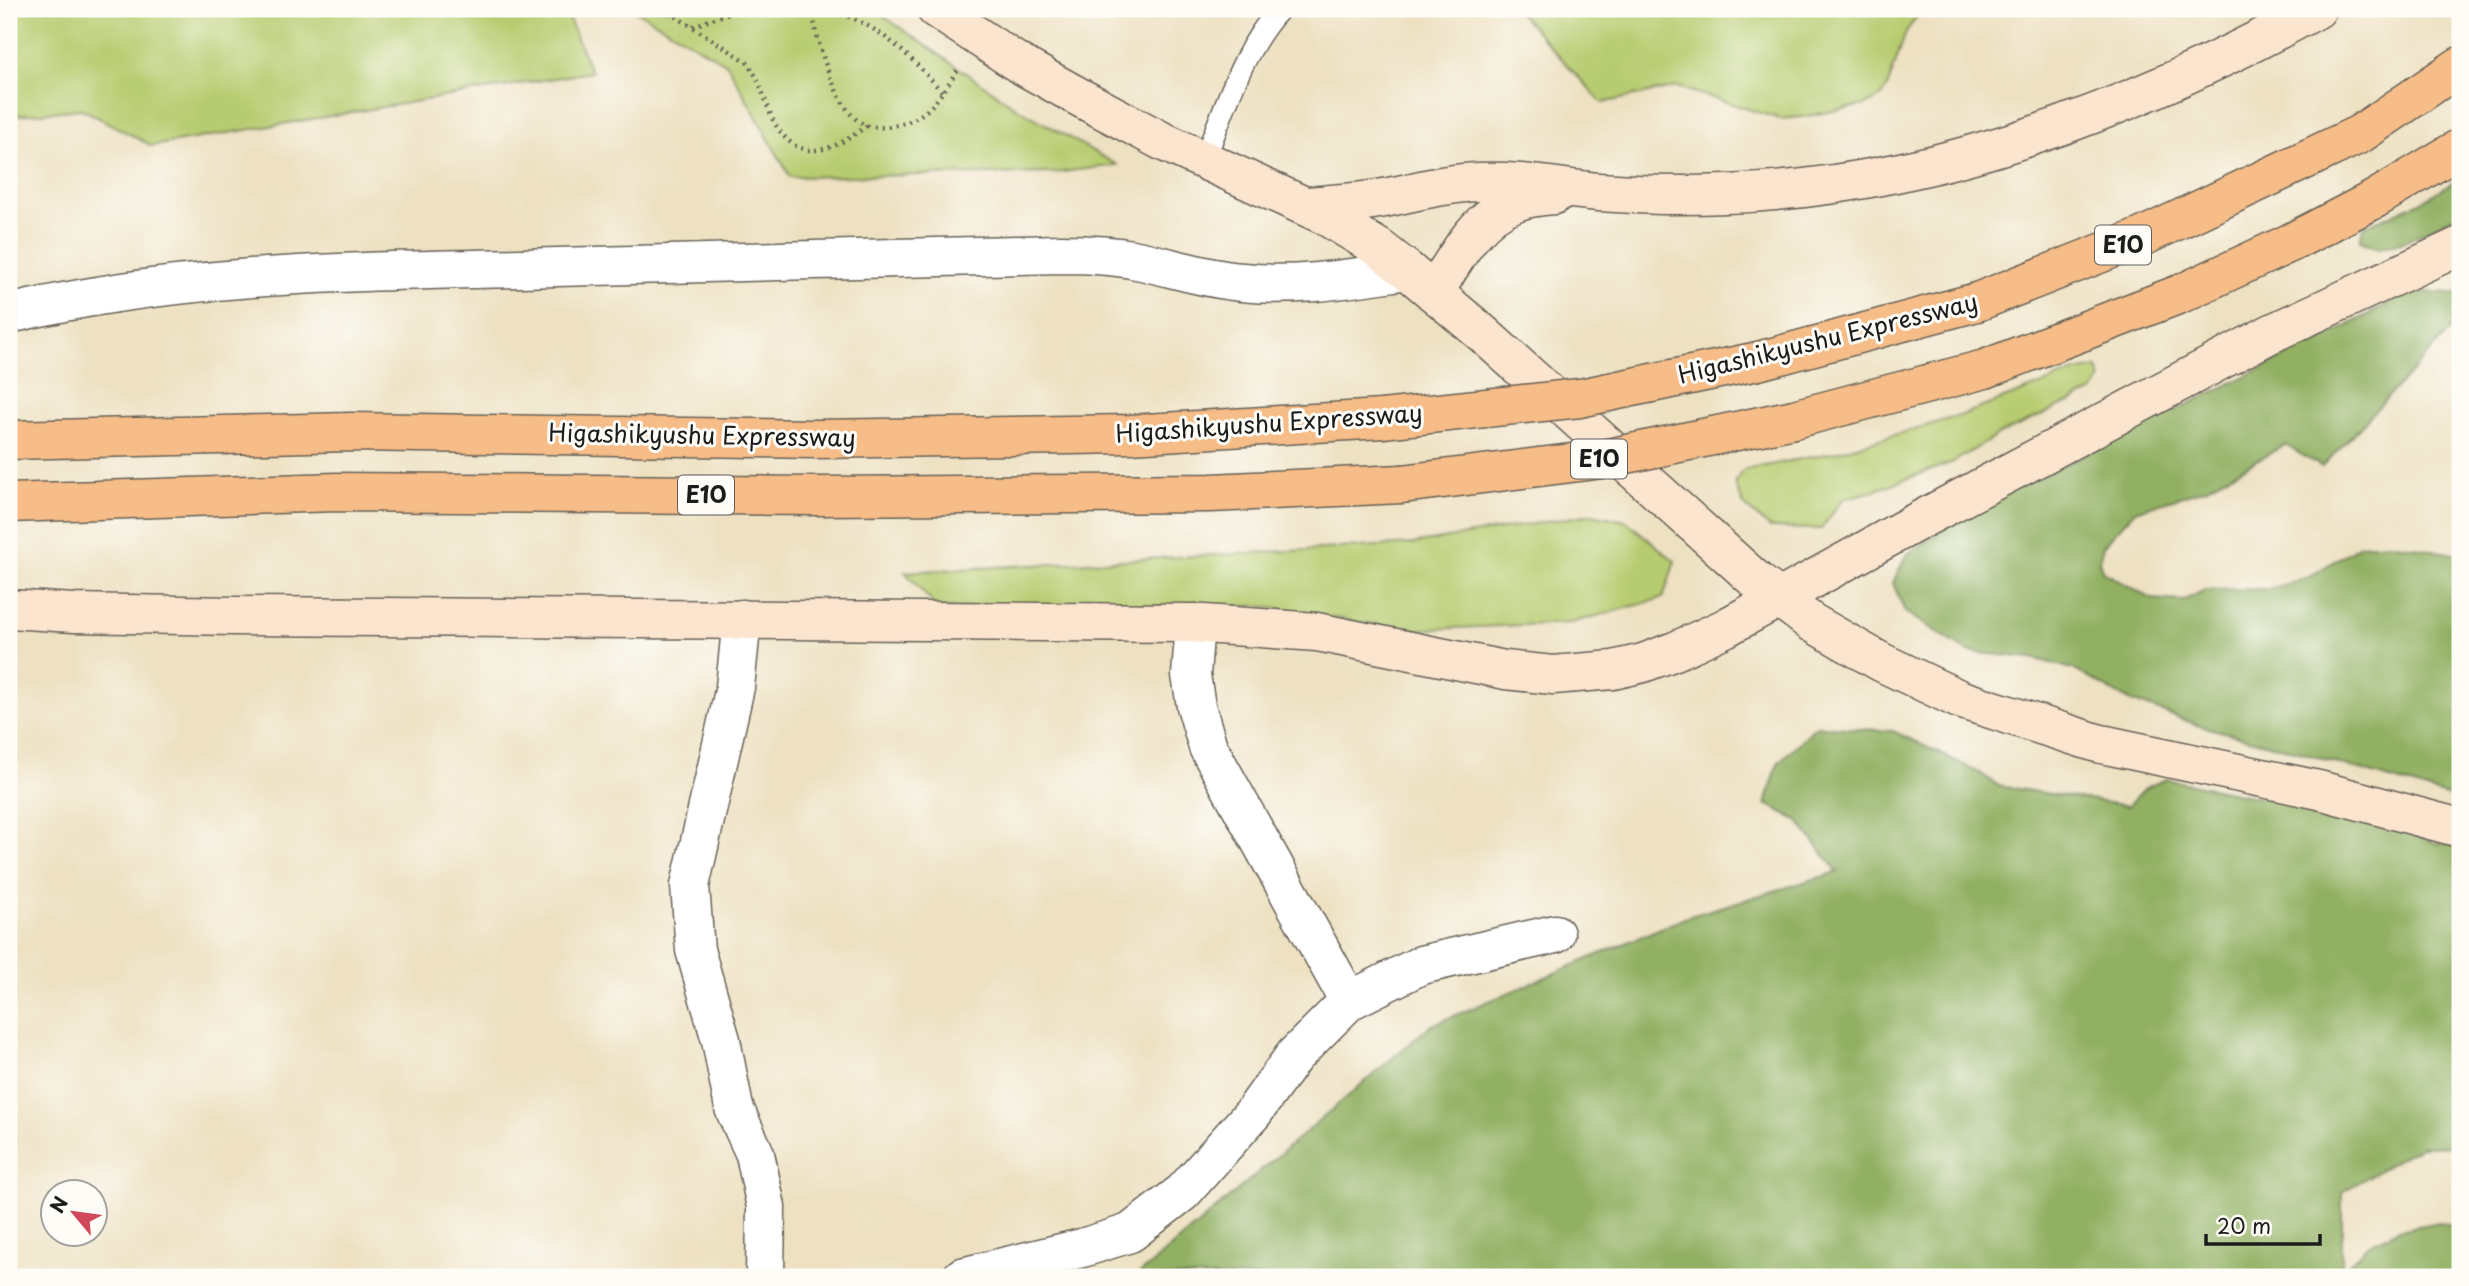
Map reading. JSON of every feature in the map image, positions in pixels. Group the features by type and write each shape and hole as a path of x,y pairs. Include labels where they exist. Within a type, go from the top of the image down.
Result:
{"highway":[{"name":"Higashikyushu Expressway","path":"9,440 351,432 830,439 1130,434 1382,419 1580,398 1759,361 1977,302 2142,237 2360,134 2460,66"},
{"name":"E10","path":"9,503 336,492 823,496 1211,493 1402,484 1603,459 1794,419 1986,369 2180,294 2290,243 2375,199 2460,148"}],"street":[{"path":"936,9 1052,82 1160,140 1347,228 1421,281 1780,599 1820,628 1881,662 1937,690 1981,707 2097,743 2319,790 2460,828"},
{"path":"1305,206 1381,199 1438,186 1475,182 1538,184 1598,192 1660,195 1743,193 1852,181 1999,146 2131,98 2258,41 2317,9"},
{"path":"9,314 77,299 184,284 310,274 1062,254 1136,259 1239,282 1291,285 1421,281 1460,251 1495,213 1518,201 1598,192"},
{"path":"9,609 220,616 1195,623 1317,632 1505,670 1553,675 1613,670 1675,652 1725,628 1922,519 2270,334 2460,246"},
{"path":"742,619 735,687 690,886 695,950 721,1040 734,1108 755,1154 766,1207 765,1277"},
{"path":"1195,623 1191,674 1196,706 1208,747 1349,1001"},
{"path":"962,1277 1082,1248 1130,1233 1183,1192 1253,1113 1294,1056 1349,1001 1421,965 1556,934"}],"lane":[{"path":"1204,160 1246,60 1260,35 1280,9"}],"path":[{"path":"664,9 747,61 755,73 774,121 791,141 804,149 821,151 847,141 868,125"},
{"path":"694,26 741,9"},
{"path":"942,92 910,58 870,27 839,14 813,9 814,27 825,66 848,110 860,122 868,125 888,127 907,122 932,106 942,92 965,58"}],"green space":[{"path":"9,9 565,9 591,72 152,146 82,109 9,116"},
{"path":"633,9 873,9 1014,106 1117,165 1055,173 790,177 727,64"},
{"path":"1516,9 1922,9 1906,32 1887,88 1881,97 1865,105 1780,119 1677,87 1602,103"},
{"path":"2460,178 2460,214 2404,242 2379,248 2360,241 2363,227 2420,202"},
{"path":"2410,292 2456,293 2460,297 2460,320 2322,467 2285,445 2204,489 2135,511 2103,546 2099,562 2103,572 2152,599 2183,601 2205,590 2270,589 2309,577 2360,545 2391,543 2460,555 2460,665 2456,665 2460,709 2460,800 2201,726 2126,699 2073,669 2032,658 1969,652 1905,612 1893,583 1906,555 1972,510 2336,332"},
{"path":"2098,368 2101,380 2092,392 2000,434 1953,462 1843,499 1821,529 1770,528 1743,504 1735,483 1744,470 1836,452 1959,416 2075,372"},
{"path":"1592,514 1626,521 1675,561 1663,598 1571,623 1409,630 1260,606 937,608 905,572 1412,544"},
{"path":"1816,726 1893,731 1977,771 1999,786 2128,806 2145,788 2166,779 2311,808 2408,832 2436,843 2460,846 2460,1145 2421,1146 2342,1192 2342,1272 2367,1245 2398,1230 2439,1222 2460,1227 2460,1277 1136,1277 1430,1026 1687,917 1838,872 1797,820 1766,804 1778,763"}]}
